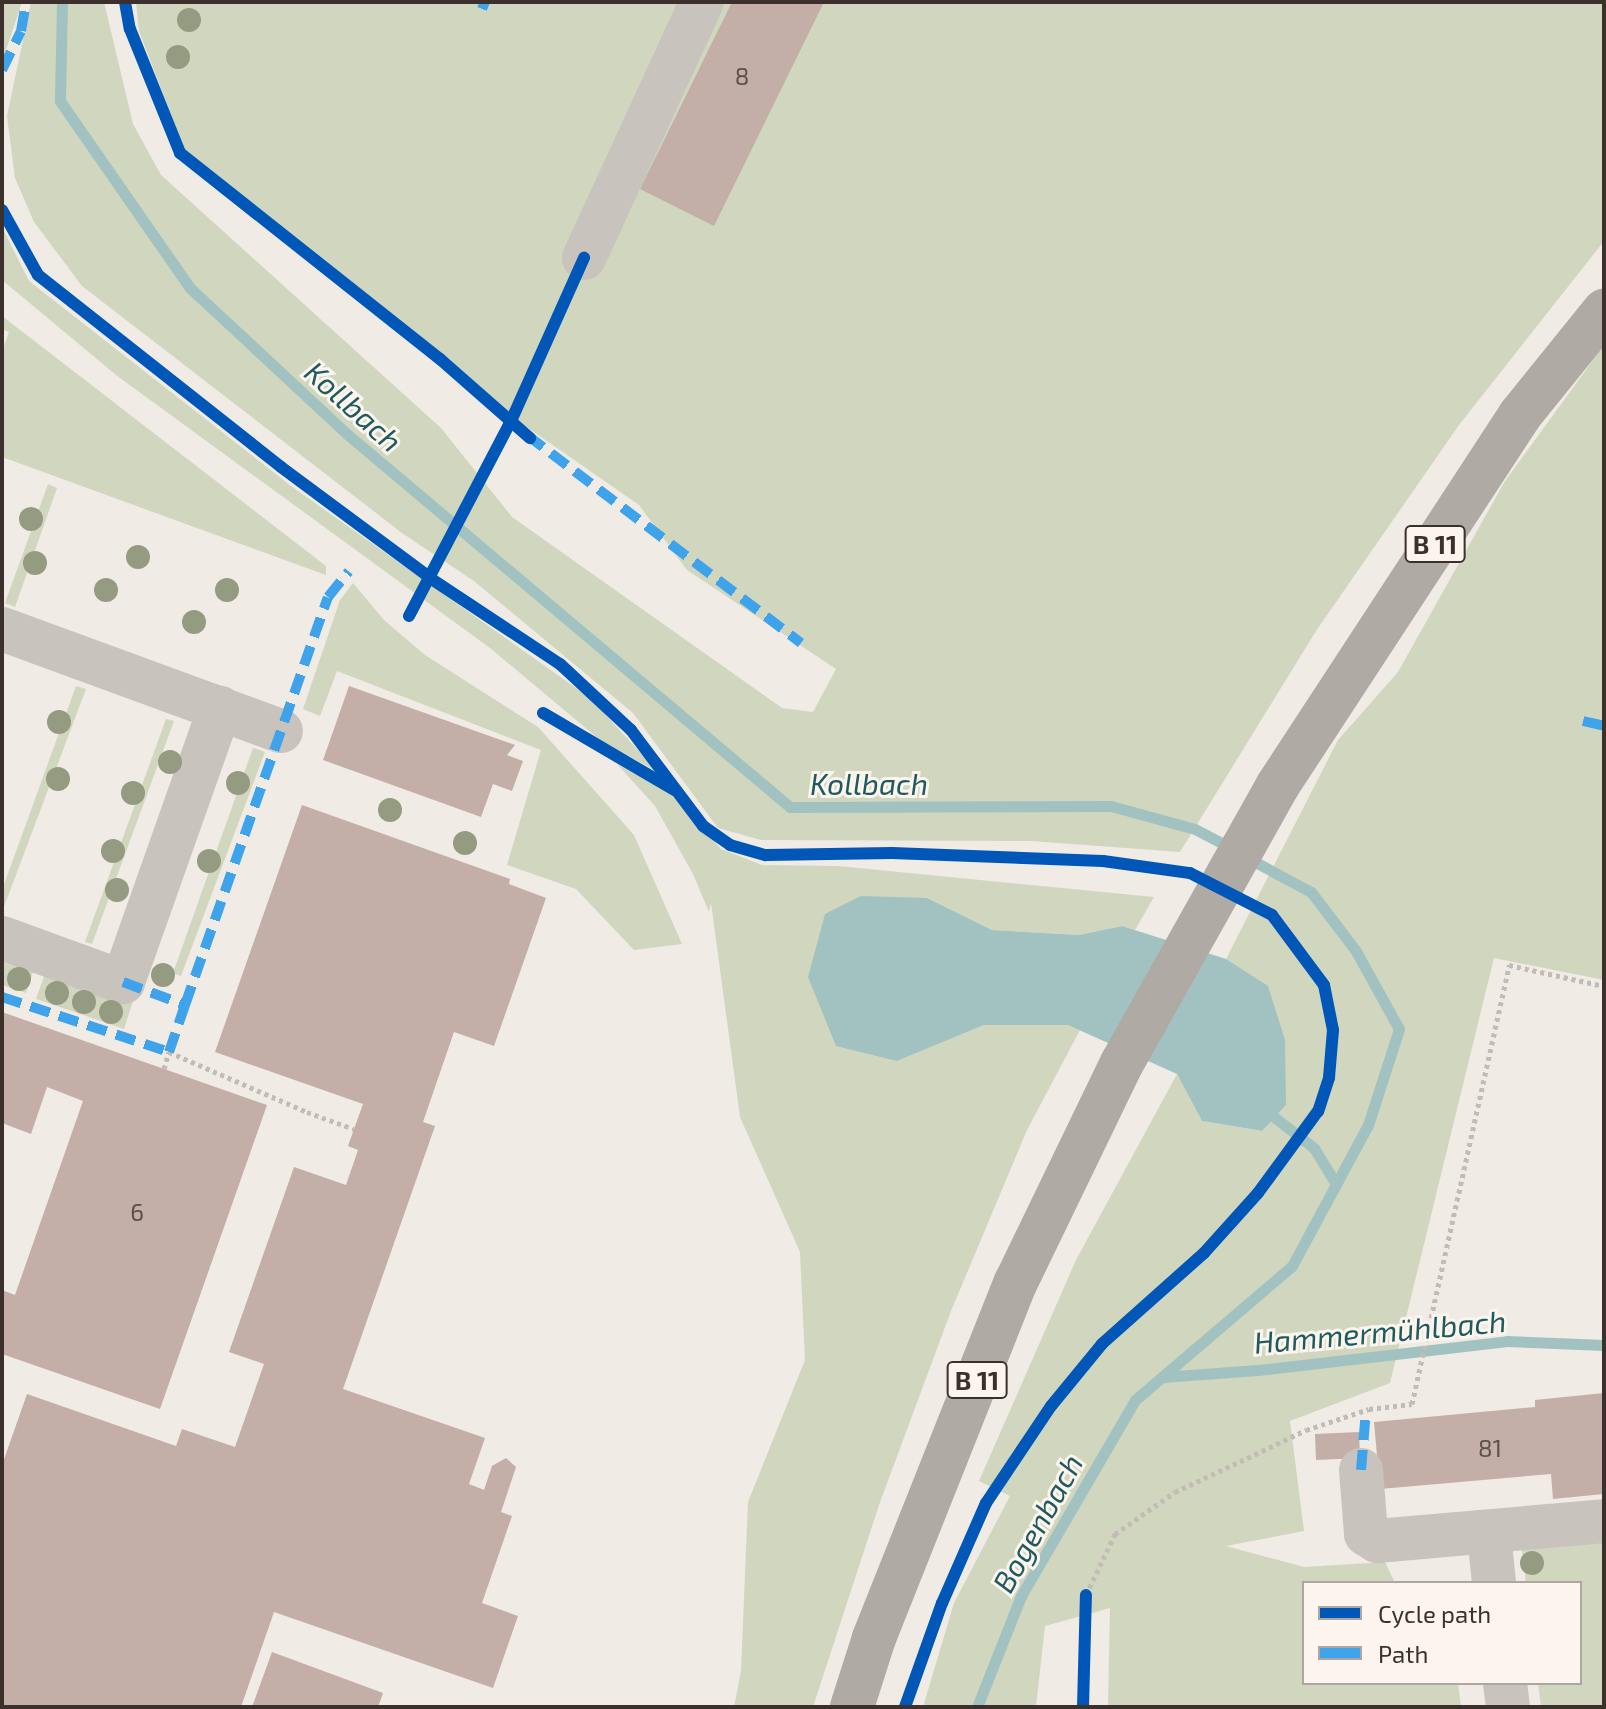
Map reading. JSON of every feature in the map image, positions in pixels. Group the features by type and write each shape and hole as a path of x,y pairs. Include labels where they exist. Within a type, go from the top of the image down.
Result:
{"highway":[{"name":"B 11","path":"852,1707 874,1638 1016,1282 1122,1063 1278,785 1520,415 1604,311"}],"lane":[{"path":"584,258 702,2"},
{"path":"2,629 281,731"},
{"path":"2,938 123,982 220,708"},
{"path":"1361,1470 1366,1534 1377,1541 1604,1521"},
{"path":"1489,1533 1494,1581"},
{"path":"1505,1685 1508,1707"}],"path":[{"path":"1086,1595 1115,1534 1175,1492 1306,1430 1369,1409 1412,1404 1438,1271 1509,965 1604,986"},
{"path":"164,1069 169,1052 354,1129"}],"green space":[{"path":"2,2 22,2 2,62"},
{"path":"31,2 104,2 133,124 161,175 441,428 512,517 782,708 813,712 836,669 687,570 639,505 521,423 185,151 139,31 136,2 1604,2 1604,241 1459,425 1316,631 1180,852 1031,841 761,840 718,828 633,713 474,581 402,533 82,286 34,222 15,178 7,116"},
{"path":"2,227 29,281 291,486 590,698 658,772 600,740 490,648 116,375 2,280"},
{"path":"2,316 326,566 326,575 2,457 2,352 9,332 2,329"},
{"path":"1604,345 1604,980 1494,958 1390,1383 1290,1421 1304,1531 1226,1546 1304,1567 1385,1562 1394,1581 1302,1581 1302,1685 1458,1685 1461,1707 1108,1707 1110,1608 1045,1626 1036,1707 923,1707 954,1603 1010,1496 979,1481 1076,1260 1177,1074 1202,1121 1261,1131 1286,1105 1268,987 1226,959 1338,740 1398,672 1505,481"},
{"path":"48,484 57,488 15,607 5,603"},
{"path":"353,583 384,620 425,655 538,727 634,835 682,944 634,950 576,889 507,865 541,750 337,671 320,716 303,709 340,600"},
{"path":"76,686 86,689 2,912 2,890"},
{"path":"166,719 174,721 92,944 85,942"},
{"path":"253,748 265,752 181,976 173,973"},
{"path":"617,764 671,793 721,849 762,865 838,866 1154,897 1135,930 1122,926 1079,935 992,930 927,898 897,1061 984,1025 1068,1025 1080,1030 1027,1130 951,1311 879,1505 813,1707 734,1707 741,1671 748,1502 805,1360 800,1252 740,1117 711,903 709,912 693,874 655,806"},
{"path":"2,962 33,972 26,993 2,985"},
{"path":"46,971 133,1001 124,1029 36,999"},
{"path":"1604,1533 1604,1707 1541,1707 1538,1685 1582,1685 1582,1581 1526,1581 1521,1542"}],"water":[{"path":"861,896 927,898 992,930 1079,935 1122,926 1226,959 1268,986 1285,1040 1286,1105 1262,1131 1202,1121 1177,1074 1068,1025 984,1025 897,1061 836,1046 808,977 825,914"}],"building":[{"path":"732,2 824,2 714,226 640,189"},
{"path":"349,686 515,745 507,755 523,761 512,791 493,784 481,817 323,760"},
{"path":"302,805 510,879 509,884 546,898 494,1046 454,1032 423,1122 435,1126 343,1389 485,1438 469,1484 484,1490 492,1466 506,1458 516,1467 501,1512 512,1516 482,1603 518,1616 493,1688 274,1612 241,1707 2,1707 2,1465 27,1394 176,1446 182,1429 235,1447 264,1364 229,1352 294,1167 346,1185 358,1150 348,1146 363,1104 215,1052"},
{"path":"2,1012 267,1105 160,1409 2,1354 2,1290 15,1295 83,1101 47,1087 31,1134 2,1123"},
{"path":"1604,1393 1604,1494 1553,1499 1551,1474 1380,1489 1374,1422 1535,1407 1535,1400"},
{"path":"1359,1432 1360,1458 1316,1460 1315,1434"},
{"path":"272,1652 383,1693 378,1707 252,1707"}],"waterway":[{"name":"Kollbach","path":"62,2 60,101 190,288 347,434 790,807 1111,806 1195,829 1231,848"},
{"name":"Kollbach","path":"977,1707 1021,1596 1135,1400 1292,1266 1368,1125 1399,1029 1356,951 1311,892 1246,857"},
{"path":"1274,1117 1314,1148 1336,1184"},
{"name":"Hammermühlbach","path":"1162,1377 1258,1370 1507,1341 1604,1345"}],"marked path":[{"path":"2,70 21,31 26,2"},
{"path":"482,9 485,2"},
{"path":"527,435 801,643"},
{"path":"123,982 185,1005 328,597 349,571"},
{"path":"1583,721 1604,726"},
{"path":"2,997 169,1052 185,1005"},
{"path":"1361,1470 1366,1410"}],"cycle path":[{"path":"125,2 130,29 180,153 440,359 530,438"},
{"path":"2,210 38,275 281,467 433,580 560,664 631,730 703,826 730,845 766,855 892,853 1103,861 1190,873 1272,915 1324,985 1333,1030 1329,1078 1318,1111 1258,1193 1204,1253 1102,1344 1051,1406 986,1503 942,1603 905,1707"},
{"path":"409,616 511,421 584,258"},
{"path":"543,713 674,790"},
{"path":"1083,1707 1086,1595"}],"water label":[{"name":"Bogenbach","path":"1037,1523"}]}
